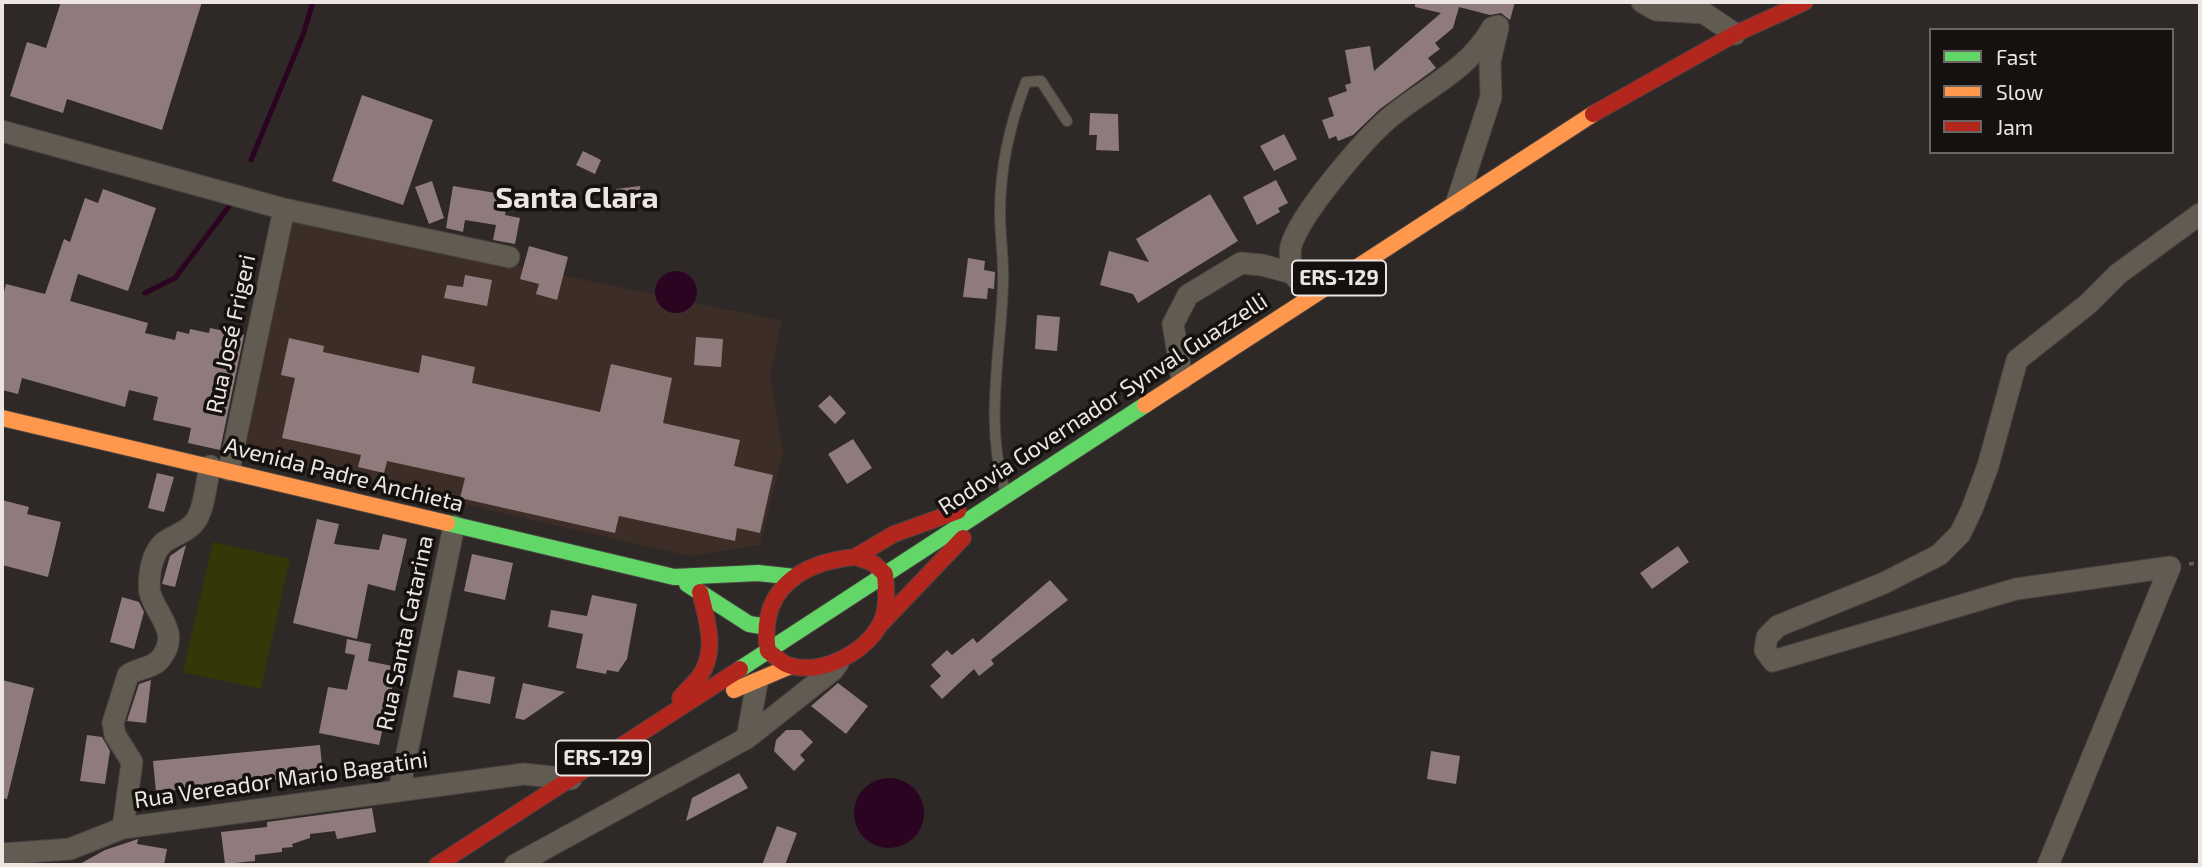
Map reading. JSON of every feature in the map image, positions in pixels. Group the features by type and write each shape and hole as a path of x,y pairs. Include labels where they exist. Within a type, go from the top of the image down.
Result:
{"main road":[{"name":"Rodovia Governador Synval Guazzelli","path":"437,865 1604,107 1735,34 1805,2"},
{"name":"Avenida Padre Anchieta","path":"2,418 674,577 758,573 795,577"},
{"path":"855,557 894,534 1006,494"},
{"path":"673,712 711,701 792,667 811,667 842,657 869,640 881,624 1006,494"},
{"path":"792,667 768,651 762,626 767,609 795,577 828,559 855,557 873,563 885,574 886,608 881,624"},
{"name":"Avenida Padre Anchieta","path":"674,577 748,624 762,626"},
{"path":"673,712 710,657 712,642 700,592"}],"street":[{"path":"1642,2 1656,10 1703,13 1735,34"},
{"path":"1292,273 1291,247 1342,169 1388,119 1444,80 1484,43 1492,29 1498,26 1490,61 1491,97 1457,201"},
{"path":"2,131 284,209 509,257"},
{"name":"Rua José Frigeri","path":"123,828 132,762 115,735 116,707 128,675 150,667 162,657 167,644 165,617 149,591 152,566 159,548 168,537 193,525 219,468 284,209"},
{"path":"2048,865 2170,567 2016,589 1773,661 1765,650 1767,637 1778,626 1884,583 1939,555 1960,534 1972,509 1988,466 2017,360 2088,304 2118,274 2200,214"},
{"path":"1182,379 1173,324 1188,295 1241,264 1262,265 1292,273 1311,296"},
{"name":"Rua Santa Catarina","path":"399,791 454,526"},
{"path":"515,865 747,738 833,670 842,657"},
{"path":"747,738 757,683"},
{"name":"Rua Vereador Mario Bagatini","path":"2,854 68,857 123,828 524,774 571,779"}],"lane":[{"path":"1006,494 998,466 993,422 1003,281 1000,214 1002,161 1026,82 1041,81 1067,121"}],"shaded area":[{"path":"289,218 782,321 770,376 783,452 760,545 689,556 241,453"},
{"path":"676,271 691,277 697,292 691,307 676,313 661,307 655,292 661,277"},
{"path":"889,778 914,788 924,813 914,838 889,848 864,838 854,813 864,788"}],"green space":[{"path":"213,542 290,559 261,689 183,672"}],"building":[{"path":"61,2 202,2 162,130 67,99 63,113 10,96 27,42 46,48"},
{"path":"1415,2 1515,2 1510,20 1501,13 1490,15 1459,7 1453,28 1435,43 1440,49 1428,58 1436,68 1380,109 1353,135 1338,141 1336,136 1329,139 1322,120 1334,116 1328,98 1347,91 1345,85 1351,83 1345,50 1370,46 1374,71 1441,13 1415,7"},
{"path":"362,95 433,120 403,205 332,181"},
{"path":"1090,113 1118,114 1119,151 1096,150 1097,135 1089,135"},
{"path":"1284,134 1297,159 1274,171 1260,146"},
{"path":"583,151 601,160 595,174 576,165"},
{"path":"1276,180 1288,203 1278,208 1280,212 1257,225 1243,197"},
{"path":"432,181 444,218 429,224 415,187"},
{"path":"453,186 508,195 505,215 520,218 515,244 493,240 496,225 465,220 463,232 446,228"},
{"path":"640,186 642,204 618,206 616,189"},
{"path":"103,189 156,208 128,291 78,274 70,301 148,323 145,333 175,340 177,331 189,334 190,329 209,333 210,328 244,335 220,450 188,443 191,428 153,420 158,397 129,390 125,407 22,378 18,394 2,390 2,300 6,284 45,294 64,239 70,242 85,198 98,203"},
{"path":"1210,194 1238,241 1138,303 1133,294 1100,285 1109,251 1149,262 1136,239"},
{"path":"529,246 568,257 557,300 536,294 539,284 520,279"},
{"path":"968,258 985,261 984,270 995,272 994,289 988,288 987,299 963,297"},
{"path":"465,275 492,280 487,306 444,298 447,285 463,287"},
{"path":"1037,315 1060,317 1057,351 1035,349"},
{"path":"696,337 723,339 721,367 694,365"},
{"path":"289,338 324,346 323,352 419,373 422,355 475,367 472,383 600,412 611,364 672,378 663,423 740,440 734,466 773,475 760,533 737,528 735,541 619,516 615,533 460,498 465,478 387,461 384,473 358,467 361,455 282,438 295,378 281,375"},
{"path":"830,395 846,413 835,424 818,406"},
{"path":"853,439 872,468 847,484 828,454"},
{"path":"157,473 174,477 164,512 148,508"},
{"path":"2,500 29,507 27,514 61,522 48,577 2,565"},
{"path":"317,519 339,524 334,544 379,550 383,534 407,539 395,591 368,584 357,639 293,623"},
{"path":"186,545 175,587 162,584 170,556"},
{"path":"1678,546 1689,562 1652,589 1640,573"},
{"path":"472,554 513,563 505,600 464,591"},
{"path":"1050,580 1068,600 991,660 994,664 979,676 974,669 942,699 930,686 941,676 931,665 947,650 952,655 973,638 977,643"},
{"path":"592,595 637,604 627,659 618,672 607,670 606,674 576,668 583,634 548,627 551,610 587,616"},
{"path":"122,597 139,602 144,612 134,649 110,642"},
{"path":"347,639 371,644 368,661 397,667 379,745 319,733 328,687 347,690 355,655 345,653"},
{"path":"458,670 495,677 490,704 453,697"},
{"path":"2,680 34,688 7,799 2,798"},
{"path":"151,680 146,723 127,721 139,684"},
{"path":"523,683 565,692 524,720 515,718"},
{"path":"838,683 868,706 846,734 811,706"},
{"path":"786,730 801,730 813,742 800,755 805,760 794,771 774,751 776,740"},
{"path":"87,735 102,737 110,751 105,784 80,781"},
{"path":"320,745 323,775 156,792 153,761"},
{"path":"1431,751 1460,756 1456,784 1427,779"},
{"path":"739,773 748,788 686,821 692,798"},
{"path":"372,808 376,832 337,839 335,831 310,834 310,838 292,844 293,847 282,848 282,852 255,855 255,861 225,864 221,832 267,827 267,822"},
{"path":"777,826 797,833 785,865 762,865"},
{"path":"138,839 137,844 167,849 164,865 78,865 105,850"}],"waterway":[{"path":"251,160 303,35 313,2"},
{"path":"145,293 175,278 233,201"}],"traffic: fast":[{"path":"740,669 1145,405"},
{"path":"447,523 674,577 758,573 795,577"},
{"path":"687,584 749,624 762,626"}],"traffic: slow":[{"path":"1145,405 1593,114"},
{"path":"2,418 447,523"},
{"path":"734,690 791,666"}],"traffic: jam":[{"path":"1593,114 1735,34 1805,2"},
{"path":"855,557 894,534 958,511"},
{"path":"881,624 963,538"},
{"path":"855,557 873,563 885,574 885,613 877,630 868,640 845,657 818,667 788,665 768,651 770,612 787,583 817,565 855,557"},
{"path":"680,698 705,667 710,647 700,592"},
{"path":"437,865 740,669"}],"district":[{"name":"Santa Clara","path":"577,198"}]}
